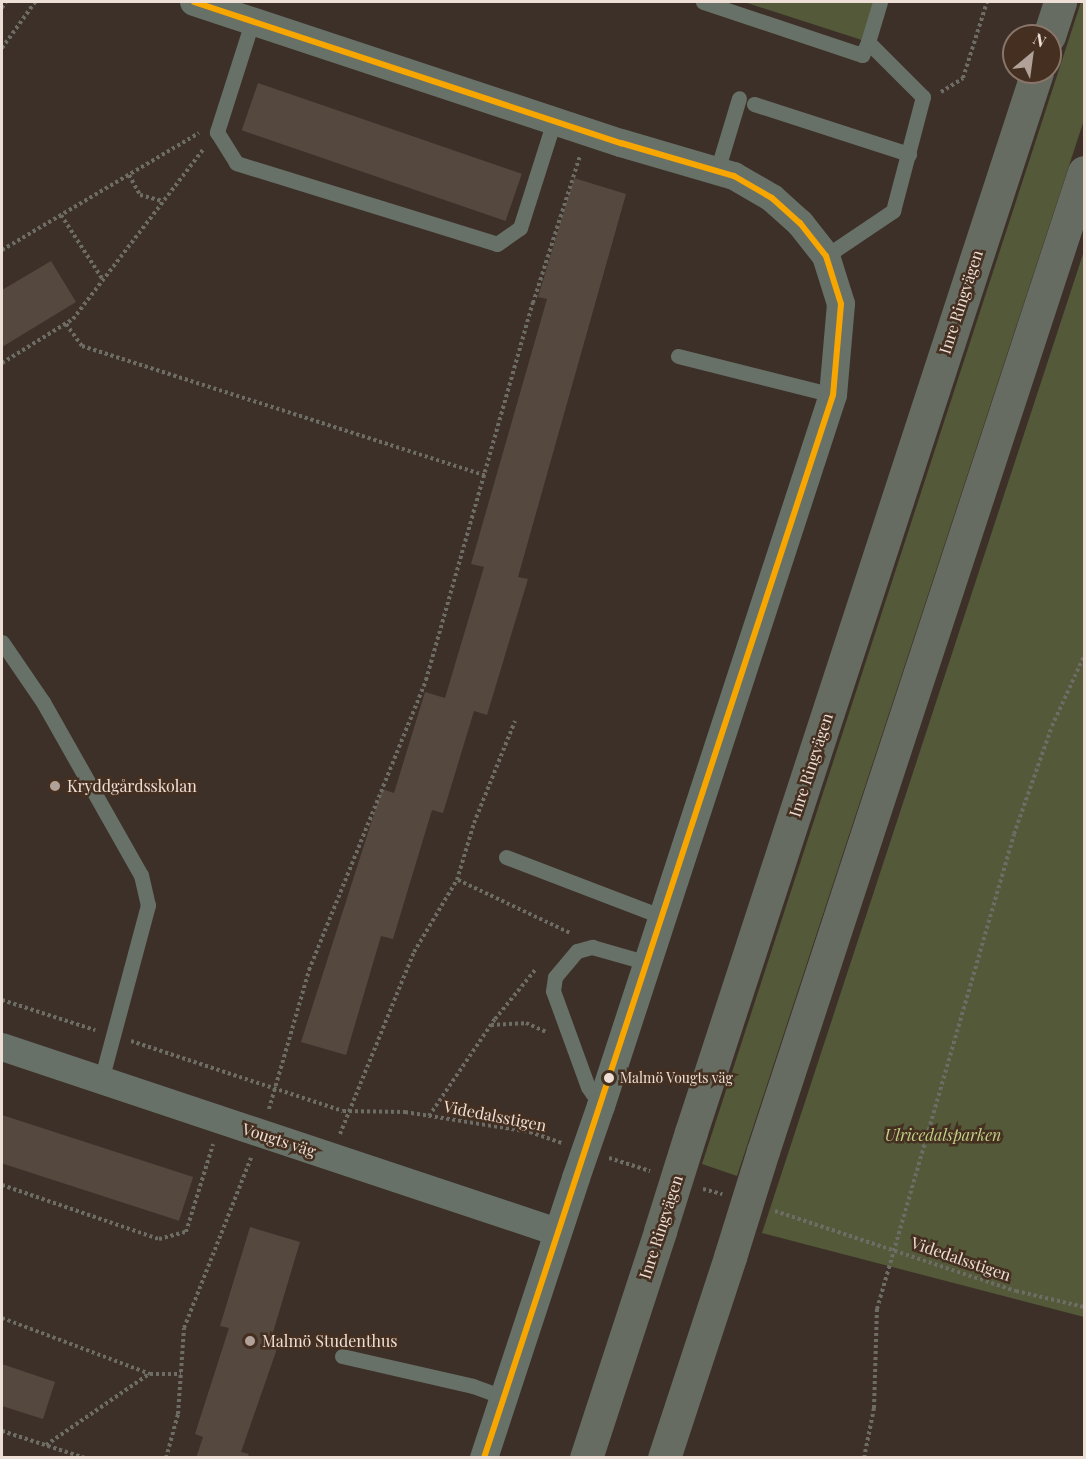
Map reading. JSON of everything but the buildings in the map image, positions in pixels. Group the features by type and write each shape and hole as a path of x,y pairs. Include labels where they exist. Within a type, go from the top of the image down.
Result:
{"highway":[{"path":"1053,24 1060,2"},
{"name":"Inre Ringvägen","path":"586,1458 1033,84"},
{"path":"664,1458 1084,171"}],"street":[{"path":"194,2 253,19 554,121 734,176 772,198 800,223 826,256 841,304 833,395 484,1458"},
{"name":"Vougts väg","path":"2,1047 557,1232"}],"lane":[{"path":"703,2 862,55 880,2"},
{"path":"253,19 219,126 236,164 497,244 520,228 554,121"},
{"path":"826,256 893,211 923,97 868,42"},
{"path":"717,171 739,98"},
{"path":"754,104 909,154"},
{"path":"678,356 833,395"},
{"path":"2,642 43,702 141,875 148,904 101,1080"},
{"path":"506,857 663,917"},
{"path":"601,1106 588,1086 553,991 555,977 577,951 592,947 648,963"},
{"path":"342,1356 503,1397"}],"path":[{"path":"2,8 6,2"},
{"path":"2,48 35,2"},
{"path":"923,97 950,90 963,78 987,2"},
{"path":"2,250 129,175 219,126"},
{"path":"2,363 66,324 103,280 219,126"},
{"path":"277,1089 309,970 426,680 486,476 533,303 589,132"},
{"path":"129,175 140,195 164,201"},
{"path":"61,215 103,280"},
{"path":"66,324 82,346 486,476"},
{"path":"864,1458 874,1408 877,1309 1014,834 1052,726 1084,656"},
{"path":"347,1111 378,1048 414,952 457,880 515,721"},
{"path":"457,880 576,936"},
{"path":"429,1116 491,1025 538,966"},
{"name":"Videdalsstigen","path":"2,1000 347,1111 429,1116 530,1132 573,1146"},
{"path":"491,1025 526,1023 547,1032"},
{"path":"2,1185 159,1239 186,1232 221,1120"},
{"path":"166,1458 178,1414 184,1328 260,1133"},
{"path":"602,1156 655,1173"},
{"path":"697,1186 730,1197"},
{"name":"Videdalsstigen","path":"762,1208 1016,1291 1084,1307"},
{"path":"2,1318 150,1374 181,1374"},
{"path":"46,1445 150,1374"},
{"path":"2,1431 85,1458"}],"green space":[{"path":"744,2 879,2 868,42"},
{"path":"1081,2 1084,2 1084,120 737,1176 702,1164 1054,84 1062,84 1062,60"},
{"name":"Ulricedalsparken","path":"1084,251 1084,1317 762,1233"}],"transit line":[{"path":"194,2 621,143 734,176 772,198 800,223 826,256 841,304 833,395 484,1458"}],"place":[{"name":"Kryddgårdsskolan","path":"55,786"},
{"name":"Malmö Vougts väg","path":"609,1078"},
{"name":"Malmö Studenthus","path":"250,1341"}]}
